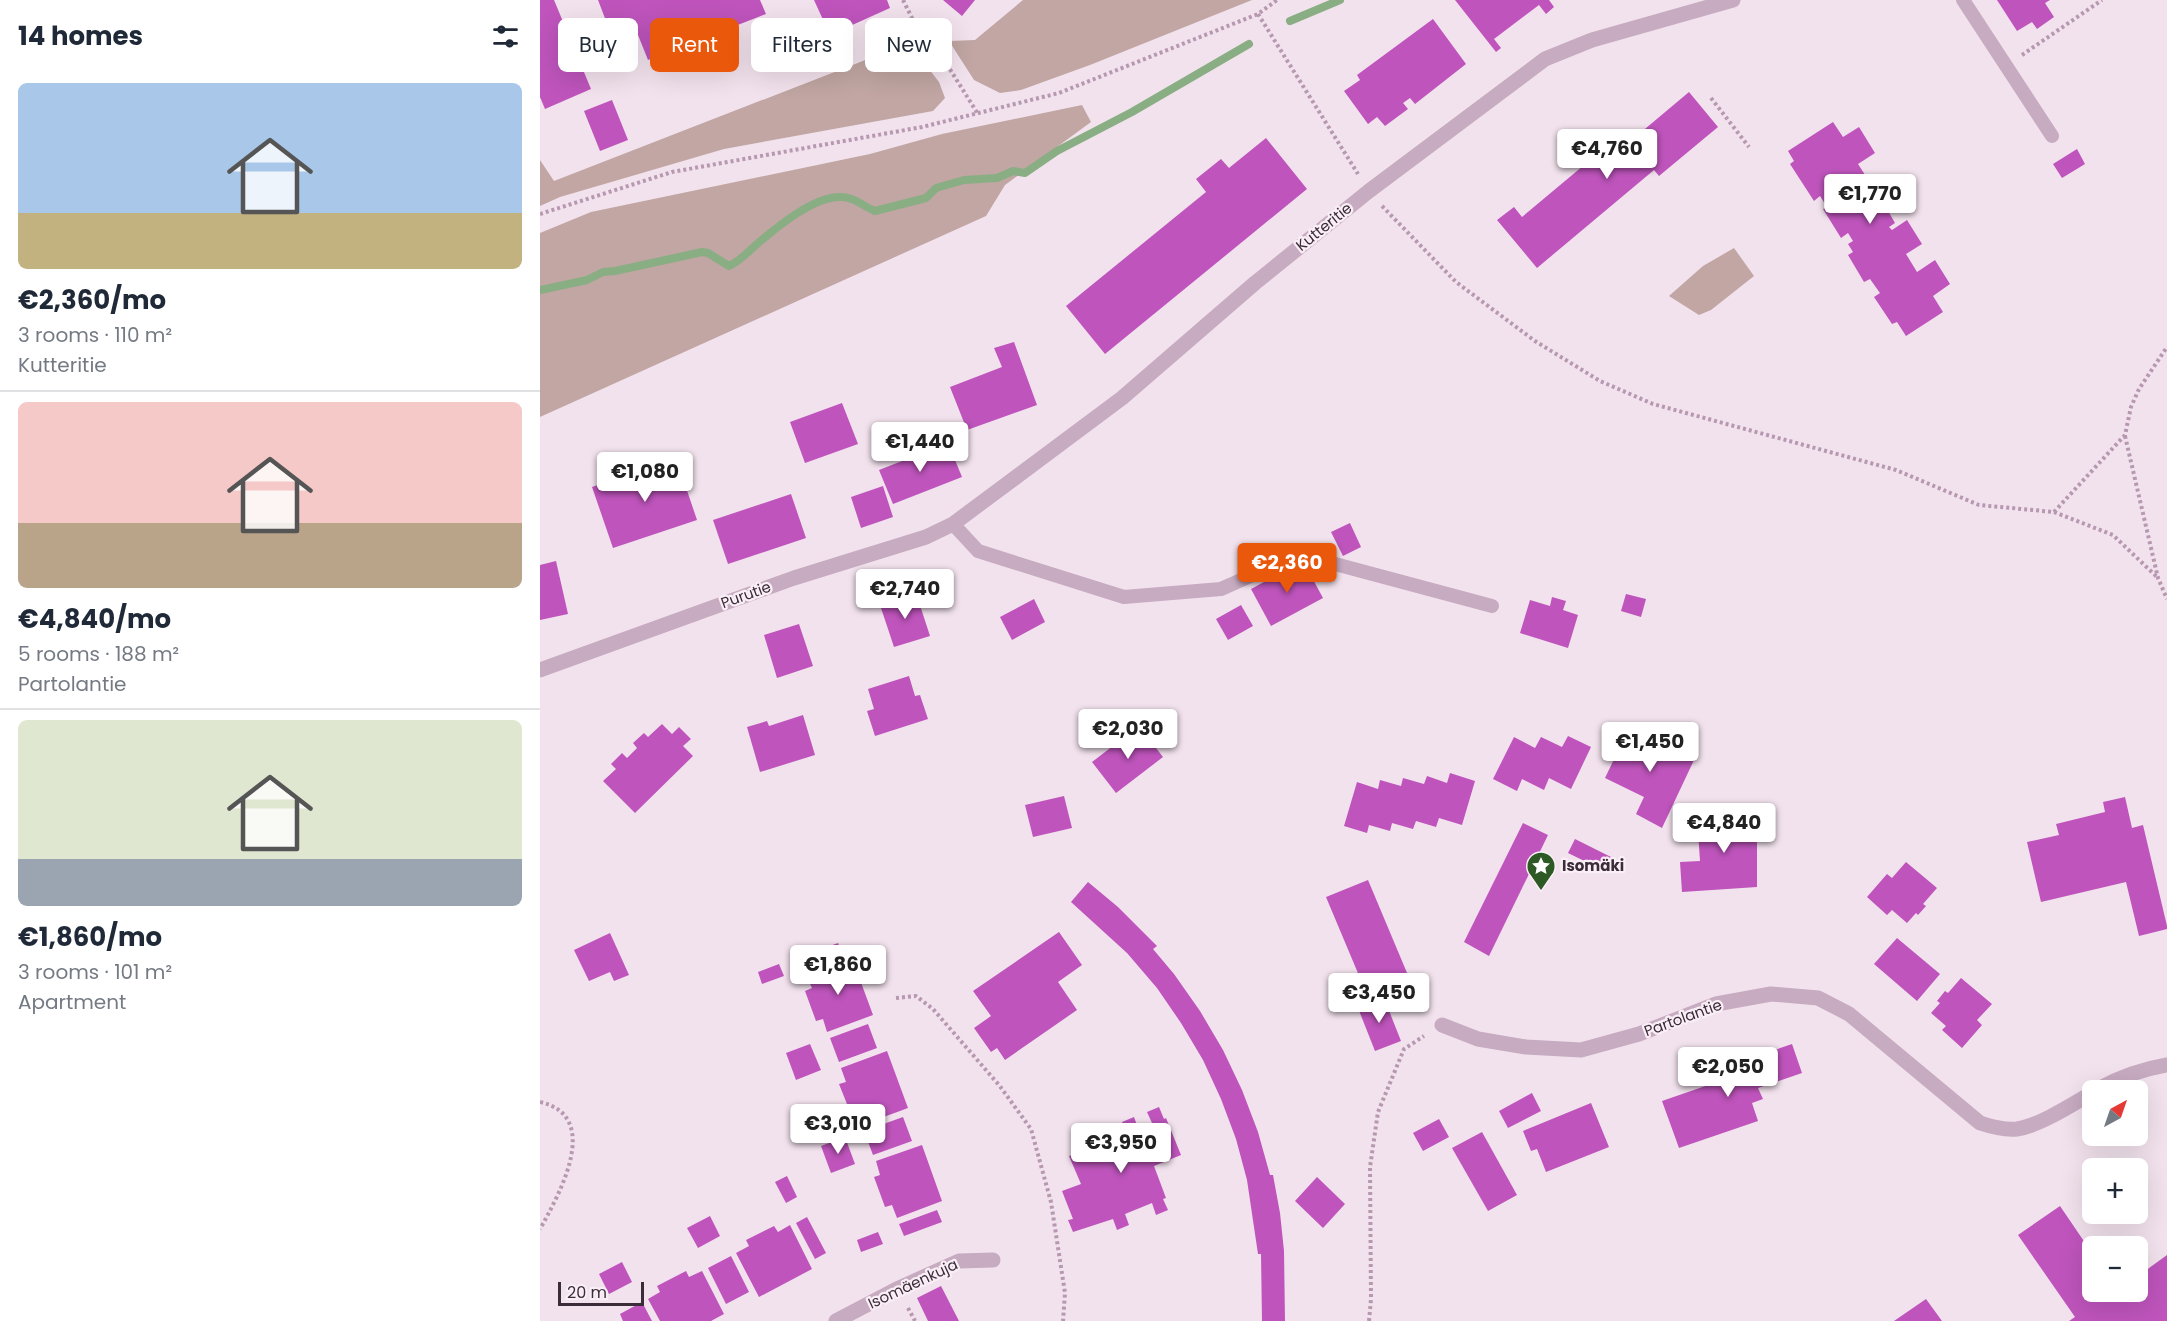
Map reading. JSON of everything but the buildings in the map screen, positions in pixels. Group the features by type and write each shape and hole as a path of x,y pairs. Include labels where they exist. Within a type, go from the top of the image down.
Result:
{"street":[{"name":"Kutteritie","path":"953,525 1122,398 1255,282 1369,191 1545,59 1592,40 1733,0"},
{"name":"Purutie","path":"540,670 794,578 926,537 953,525"},
{"name":"Partolantie","path":"1442,1025 1478,1039 1526,1047 1581,1050 1640,1034 1716,1004 1771,994 1818,999 1849,1014 1980,1123 1998,1128 2018,1129 2051,1116 2082,1098"},
{"name":"Partolantie","path":"2117,1080 2152,1067 2167,1065"},
{"name":"Isomäenkuja","path":"836,1321 899,1288 959,1261 993,1260"}],"lane":[{"path":"1963,0 2052,136"},
{"path":"953,525 978,551 1124,597 1221,589 1293,557 1309,557 1492,606"}],"path":[{"path":"903,0 913,20 946,63 978,114"},
{"path":"540,214 672,172 922,127 1059,93 1257,14 1276,0"},
{"path":"2006,66 2102,0"},
{"path":"1257,14 1369,191 1456,282 1535,341 1600,381 1653,404 1896,470 1979,505 2054,512 2113,535 2158,578"},
{"path":"1712,98 1749,147"},
{"path":"2167,347 2139,389 2131,407 2125,435 2158,578 2167,599"},
{"path":"2054,512 2125,435"},
{"path":"896,998 916,996 933,1009 999,1085 1031,1129 1051,1202 1065,1293 1063,1321"},
{"path":"1369,1321 1371,1299 1370,1167 1378,1112 1404,1049 1442,1025"},
{"path":"540,1102 555,1106 563,1112 570,1124 572,1142 571,1160 565,1181 540,1229"}],"shaded area":[{"path":"1023,0 1252,0 1021,90 1000,93 974,80 952,46 952,41 975,40"},
{"path":"865,60 865,72 931,72 939,82 945,98 933,111 724,149 560,197 540,206 540,160 554,181 834,72 853,72 853,65"},
{"path":"1082,105 1091,122 1005,185 986,216 540,417 540,233 591,212 870,154 942,134"},
{"path":"1734,248 1754,276 1711,310 1699,315 1669,296 1703,266"}],"waterway":[{"path":"1290,21 1340,0"},
{"path":"540,290 587,280 603,272 702,252 708,253 729,266 796,214 830,198 850,198 875,211 926,198 936,188 964,180 997,178 1013,171 1025,173 1057,151 1132,112 1249,44"}],"place":[{"name":"Isomäki","path":"1541,892"}]}
